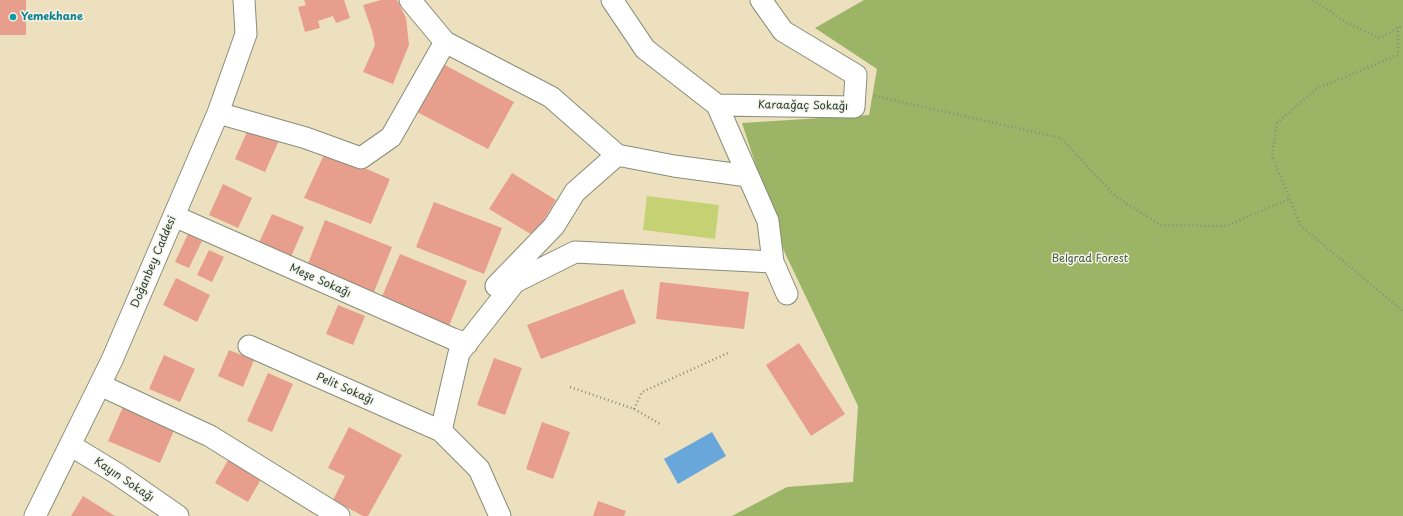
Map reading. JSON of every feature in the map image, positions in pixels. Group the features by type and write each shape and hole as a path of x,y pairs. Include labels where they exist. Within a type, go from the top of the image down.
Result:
{"street":[{"name":"Doğanbey Caddesi","path":"35,516 112,360 218,113 246,34 244,0"},
{"path":"410,0 445,42 551,97 617,155 674,166 748,176"},
{"path":"612,0 645,49 716,105 768,221 773,262 787,294"},
{"name":"Karaağaç Sokağı","path":"716,105 854,107 856,75 783,32 761,0"},
{"path":"218,113 306,138 361,158 391,137 445,42"},
{"path":"500,516 479,469 441,431 460,353 460,342 501,279 554,226 576,192 617,155"},
{"name":"Meşe Sokağı","path":"174,216 460,342"},
{"path":"460,342 514,282 575,252 773,262"},
{"name":"Pelit Sokağı","path":"248,346 441,431"},
{"path":"100,384 210,436 339,516"},
{"name":"Kayın Sokağı","path":"70,445 116,473 178,516"}],"path":[{"path":"1313,0 1347,23 1380,38 1403,25"},
{"path":"1398,27 1398,55 1316,89 1277,123 1272,156 1301,226 1403,311"},
{"path":"855,91 1061,138 1116,196 1161,225 1226,226 1289,198"},
{"path":"634,409 642,392 728,353"},
{"path":"570,387 634,409 660,424"}],"green space":[{"name":"Belgrad Forest","path":"864,0 1403,0 1403,516 732,516 787,487 853,482 858,406 784,251 742,123 869,115 877,69 815,28"},
{"path":"647,196 719,205 715,239 643,230"}],"water":[{"path":"712,432 726,456 678,484 664,459"}],"building":[{"name":"Yemekhane","path":"0,0 26,0 26,35 0,35"},
{"path":"304,0 344,0 350,18 336,23 333,16 318,21 320,28 305,32 298,7 306,5"},
{"path":"381,0 397,0 406,18 409,45 393,84 363,72 375,45 363,5"},
{"path":"443,64 514,102 488,149 417,112"},
{"path":"250,125 280,138 265,172 235,159"},
{"path":"331,154 390,179 371,224 304,198 323,157"},
{"path":"512,173 556,200 534,236 489,209"},
{"path":"223,184 252,198 238,228 209,215"},
{"path":"434,202 502,228 484,274 416,247"},
{"path":"272,214 304,227 290,259 258,245"},
{"path":"325,220 392,247 374,292 307,266"},
{"path":"188,234 202,241 189,268 175,262"},
{"path":"209,250 224,257 212,282 197,275"},
{"path":"400,254 467,281 449,326 381,299"},
{"path":"176,278 210,295 197,322 163,305"},
{"path":"660,282 749,292 744,329 656,319"},
{"path":"623,289 636,323 541,359 527,325"},
{"path":"338,305 365,316 353,345 326,334"},
{"path":"799,343 845,414 811,436 766,365"},
{"path":"229,350 254,360 243,387 218,376"},
{"path":"164,355 195,369 180,402 149,389"},
{"path":"494,358 522,368 505,415 477,405"},
{"path":"268,373 293,384 272,432 247,421"},
{"path":"126,400 178,421 160,463 108,441"},
{"path":"542,422 570,432 553,479 526,469"},
{"path":"349,427 402,455 368,516 363,516 333,500 345,476 328,468"},
{"path":"232,453 265,472 248,502 215,483"},
{"path":"83,496 115,516 71,516"},
{"path":"598,501 626,511 624,516 593,516"}],"place":[{"name":"Yemekhane","path":"13,17"}]}
